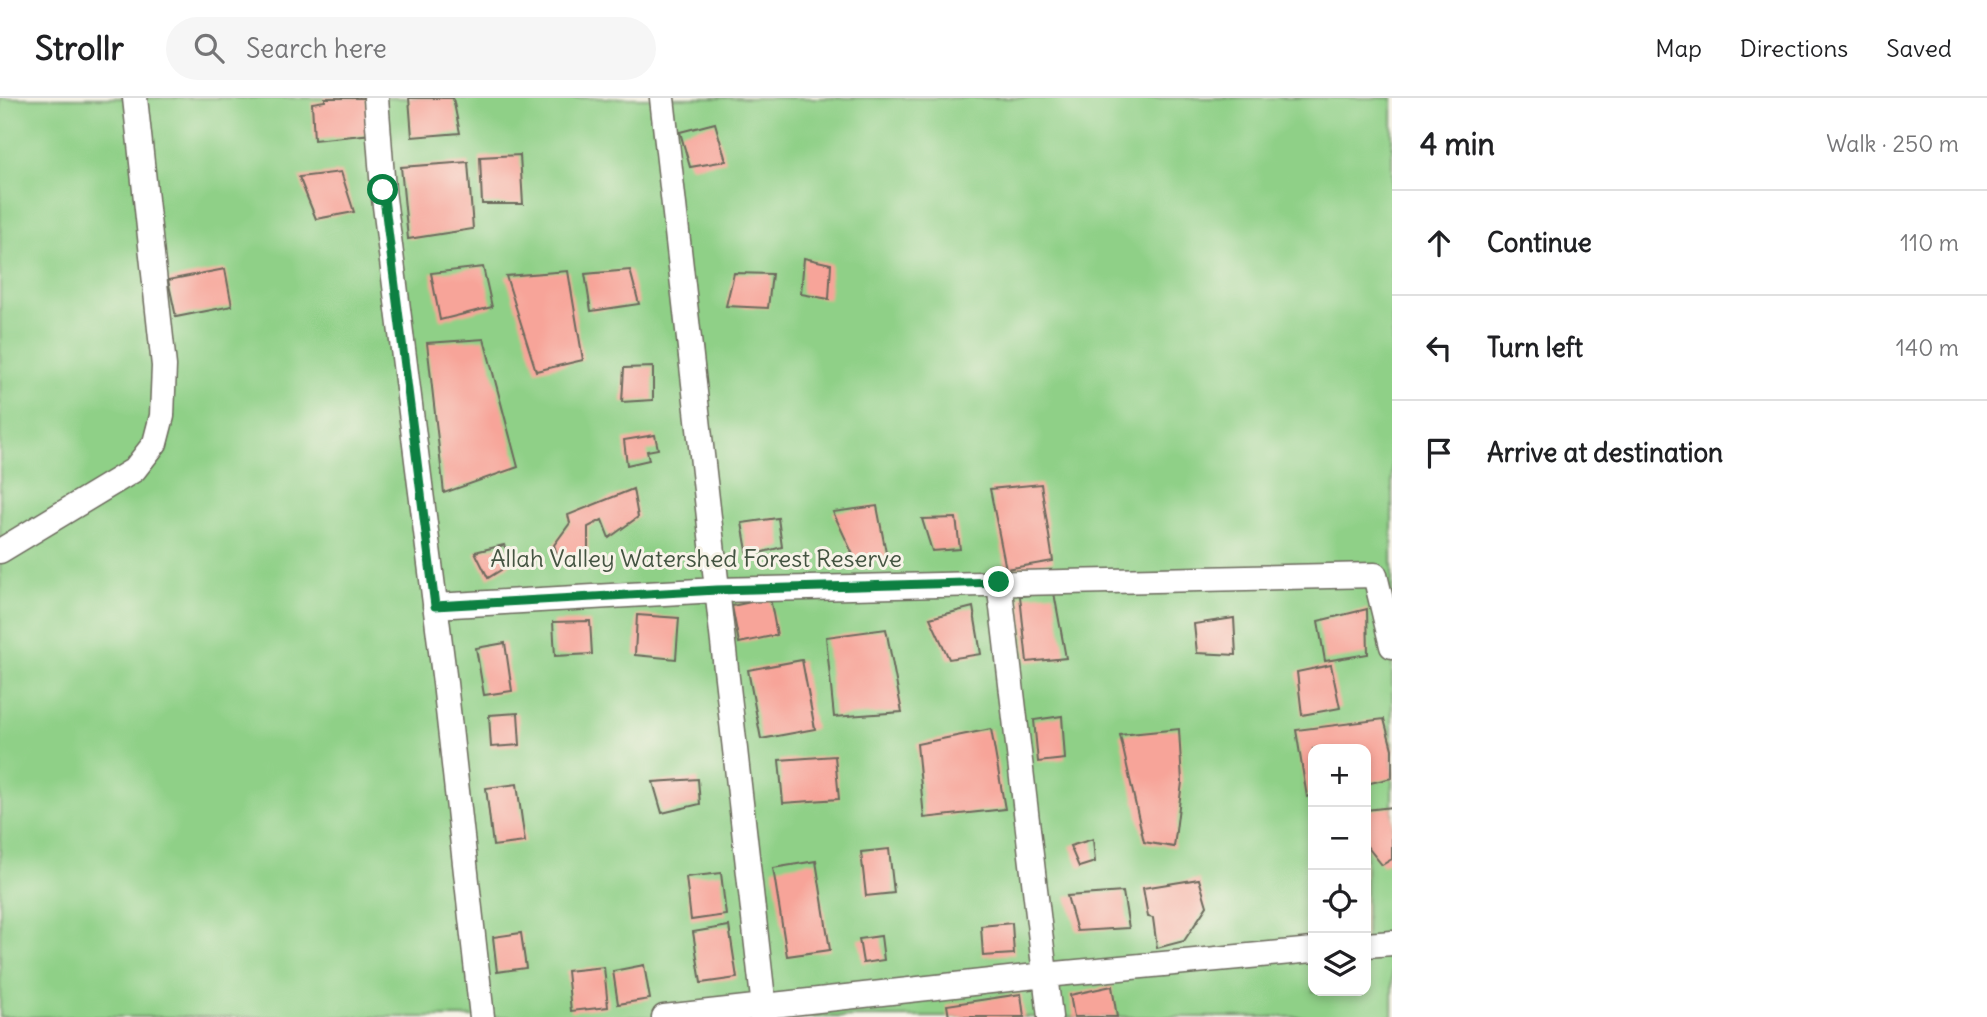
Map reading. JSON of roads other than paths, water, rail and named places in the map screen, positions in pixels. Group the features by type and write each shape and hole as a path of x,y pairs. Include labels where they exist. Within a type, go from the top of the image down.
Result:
{"street":[{"path":"0,551 134,470 155,443 162,415 164,366 135,98"},
{"path":"376,98 383,190 435,606 482,1017"},
{"path":"662,98 764,1012"},
{"path":"435,606 717,590 1383,573 1392,646"},
{"path":"999,582 1050,1017"},
{"path":"1371,945 1392,943"},
{"path":"664,1017 764,1012 1045,975 1308,950"}],"park label":[{"name":"Allah Valley Watershed Forest Reserve","path":"696,558"}]}
